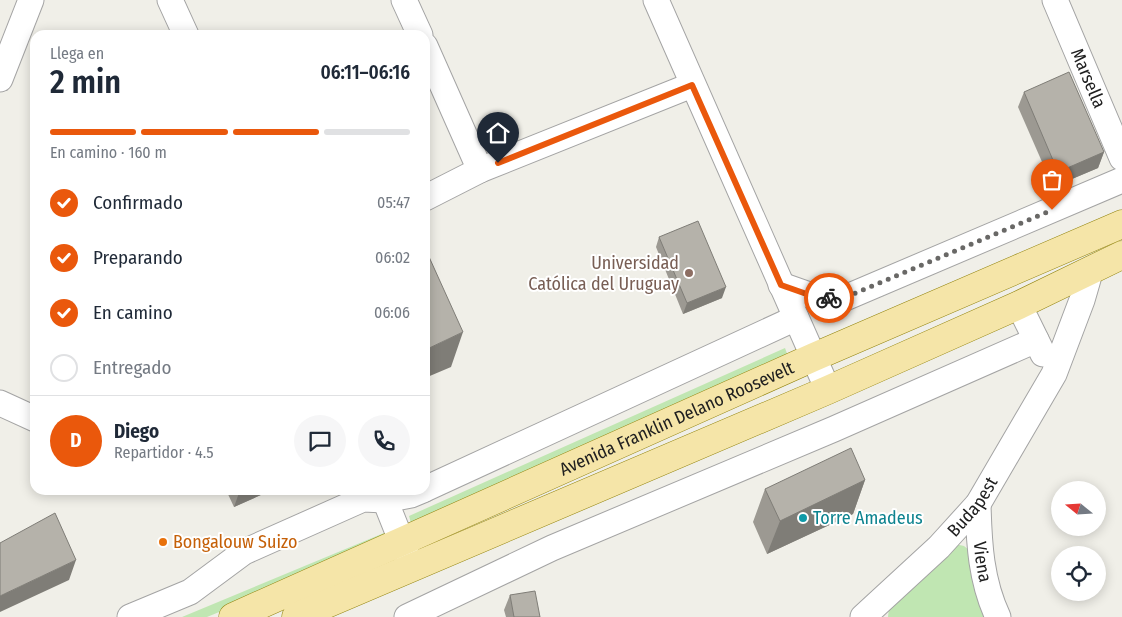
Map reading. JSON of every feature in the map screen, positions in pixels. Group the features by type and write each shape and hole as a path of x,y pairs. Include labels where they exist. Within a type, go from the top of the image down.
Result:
{"main road":[{"name":"Avenida Franklin Delano Roosevelt","path":"233,617 814,357 1122,224"},
{"name":"Avenida Franklin Delano Roosevelt","path":"296,617 828,390 1019,304 1122,255"}],"street":[{"path":"0,79 31,0"},
{"path":"170,0 184,30"},
{"path":"404,0 418,30"},
{"path":"656,0 828,390"},
{"name":"Marsella","path":"1055,0 1122,158"},
{"path":"430,57 480,170"},
{"path":"430,195 480,170 692,85"},
{"path":"781,285 818,298 844,298 1122,180"},
{"name":"Budapest","path":"863,617 939,547 978,504 1054,374 1082,300 1091,269"},
{"path":"1019,304 1054,374"},
{"path":"430,487 796,318"},
{"path":"407,617 552,548 834,429 1036,340"},
{"path":"0,403 30,417"},
{"path":"130,617 190,592 244,552 363,499 383,495 411,495"},
{"path":"383,495 412,568"},
{"name":"Viena","path":"978,504 980,554 989,598 998,617"}],"green space":[{"path":"785,348 790,362 412,527 409,516"},
{"path":"384,533 389,543 207,617 182,617"},
{"path":"955,544 964,546 969,550 974,588 985,617 888,617 889,608"}],"building":[{"path":"1069,72 1104,152 1058,172 1024,92"},
{"name":"Universidad Católica del Uruguay","path":"698,221 726,287 687,303 659,237"},
{"path":"430,259 463,332 430,348"},
{"path":"851,448 865,480 780,521 765,489"},
{"path":"55,513 76,560 0,596 0,543"},
{"path":"535,591 540,617 514,617 510,595"}],"way so far":[{"path":"829,298 844,298 1052,210"}],"place":[{"name":"Universidad Católica del Uruguay","path":"689,273"},
{"name":"Torre Amadeus","path":"803,518"},
{"name":"Bongalouw Suizo","path":"163,542"}],"route":[{"path":"498,163 692,85 781,285 818,298 829,298"}]}
